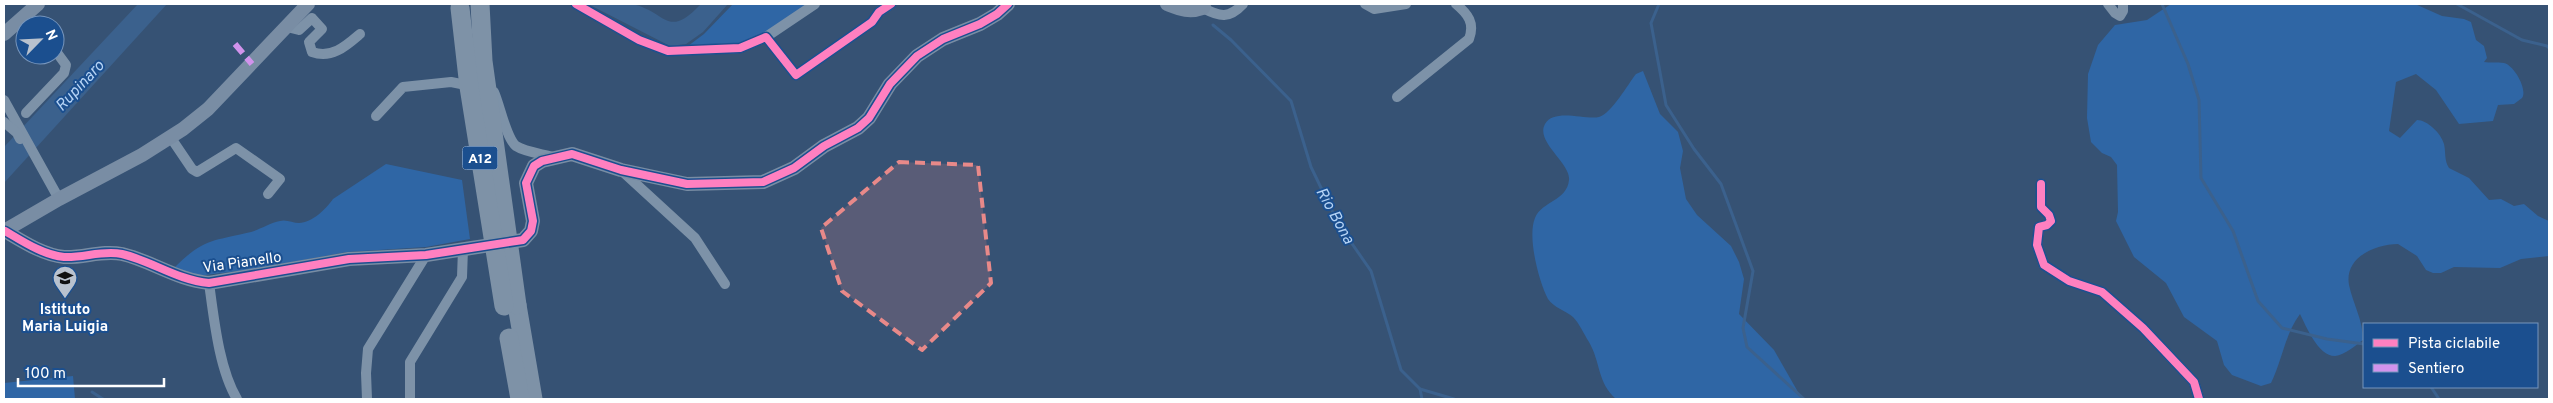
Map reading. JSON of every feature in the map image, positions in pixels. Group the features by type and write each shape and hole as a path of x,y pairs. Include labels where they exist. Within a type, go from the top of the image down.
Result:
{"highway":[{"name":"A12","path":"460,4 469,87 510,306 533,399"},
{"name":"A12","path":"480,4 483,61 520,399"}],"street":[{"path":"31,15 38,4"},
{"path":"4,231 57,200 142,156 171,138 208,110 308,4"},
{"path":"576,4 639,40 668,52 740,48 766,38 815,4"},
{"path":"766,38 796,75 872,22 879,12 891,4"},
{"path":"376,116 403,87 451,82 493,89 502,111 508,137 517,147 554,157 572,154 621,170 688,184 763,182 794,168 824,146 858,128 869,118 890,84 917,56 943,38 980,24 997,14 1008,4"},
{"path":"1167,4 1194,12 1203,6 1220,17 1228,16 1243,4"},
{"path":"1365,4 1374,8 1406,4"},
{"path":"1397,97 1469,39 1472,30 1470,21 1465,12 1456,4"},
{"path":"2108,4 2115,14 2120,16 2123,11 2123,4"},
{"path":"288,26 299,30 312,18 322,29 309,42 309,46 312,52 320,55 340,49 360,34"},
{"path":"4,34 15,28"},
{"path":"26,114 64,73 65,64"},
{"path":"4,100 57,200"},
{"path":"4,122 19,131"},
{"path":"171,138 192,169 197,172 236,148 280,179 268,194"},
{"name":"Via Pianello","path":"4,231 26,244 56,255 73,256 114,252 190,281 209,283 349,259 426,255 523,240 531,231 533,221 526,189 529,174 542,161 554,157"},
{"path":"621,170 696,238 725,284"},
{"path":"2041,184 2041,207 2049,215 2051,221 2048,225 2039,227 2037,245 2044,265 2068,281 2102,292 2136,322 2194,382 2199,399"},
{"path":"410,399 410,362 462,277 463,250"},
{"path":"367,399 366,373 368,349 426,255"},
{"path":"209,283 226,373 230,388 237,399"}],"highlighted area":[{"path":"899,162 978,165 991,283 922,350 842,291 821,228"}],"shaded area":[{"path":"733,4 809,4 755,39 742,44 688,46 704,34"},
{"path":"2171,4 2415,4 2442,16 2464,19 2471,22 2476,40 2484,46 2487,58 2484,62 2504,63 2512,68 2522,84 2522,98 2514,104 2498,105 2493,121 2459,124 2436,90 2416,74 2396,82 2389,131 2400,138 2417,120 2429,125 2437,132 2444,144 2446,162 2449,168 2469,178 2489,200 2501,199 2514,206 2524,204 2538,216 2549,221 2549,256 2521,259 2500,268 2454,267 2441,273 2433,273 2426,270 2417,256 2398,244 2380,246 2363,254 2351,267 2349,275 2349,285 2363,333 2363,340 2343,354 2329,355 2313,340 2300,314 2287,339 2271,383 2261,386 2232,375 2224,365 2217,341 2184,317 2166,283 2134,257 2116,221 2118,212 2117,165 2111,157 2102,153 2091,142 2087,118 2088,74 2098,45 2115,25 2147,20"},
{"path":"1643,71 1660,114 1678,132 1683,151 1680,168 1686,199 1697,215 1731,246 1739,262 1744,279 1739,314 1774,350 1802,399 1616,399 1605,386 1593,350 1577,322 1548,299 1535,259 1532,236 1533,226 1538,212 1564,192 1569,180 1565,167 1545,138 1543,131 1545,124 1549,119 1562,116 1599,117 1609,110 1636,74"},
{"path":"386,164 462,180 470,239 426,247 347,252 247,270 197,276 175,267 194,251 218,239 251,232 285,220 299,223 309,221 323,211 333,199"},
{"path":"73,376 75,399 4,399 4,383"}],"water":[{"name":"Rupinaro","path":"138,4 167,4 4,183 4,147"},
{"path":"588,4 631,4 643,7 673,22 689,15 701,4 728,4 703,32 686,44 670,46"}],"waterway":[{"path":"1659,4 1651,23 1666,105 1694,149 1721,184 1753,271 1743,328 1747,347 1804,399"},
{"path":"2162,4 2188,64 2199,100 2201,178 2233,231 2258,301 2282,328 2327,339 2363,344"},
{"path":"2457,4 2522,40 2549,48"},
{"name":"Rio Bona","path":"1213,25 1231,40 1291,101 1311,167 1339,225 1371,271 1401,370 1420,389 1454,399"},
{"path":"2432,388 2439,399"},
{"path":"1420,389 1422,399"},
{"path":"92,392 103,399"}],"marked path":[{"path":"235,44 252,64"}],"cycle path":[{"path":"576,4 639,40 668,51 740,48 766,37 796,75 872,22 879,12 891,4"},
{"path":"5,231 48,254 64,257 107,253 122,254 186,278 209,283 349,259 426,255 523,240 531,231 533,221 526,183 534,166 542,161 572,154 621,170 687,184 763,182 794,168 824,146 858,128 869,118 890,84 917,56 943,39 980,24 997,14 1008,4"},
{"path":"2041,184 2041,207 2049,215 2051,221 2047,225 2039,227 2037,245 2044,265 2069,281 2102,292 2143,328 2194,382 2199,399"}],"place":[{"name":"Istituto Maria Luigia","path":"65,299"}]}
